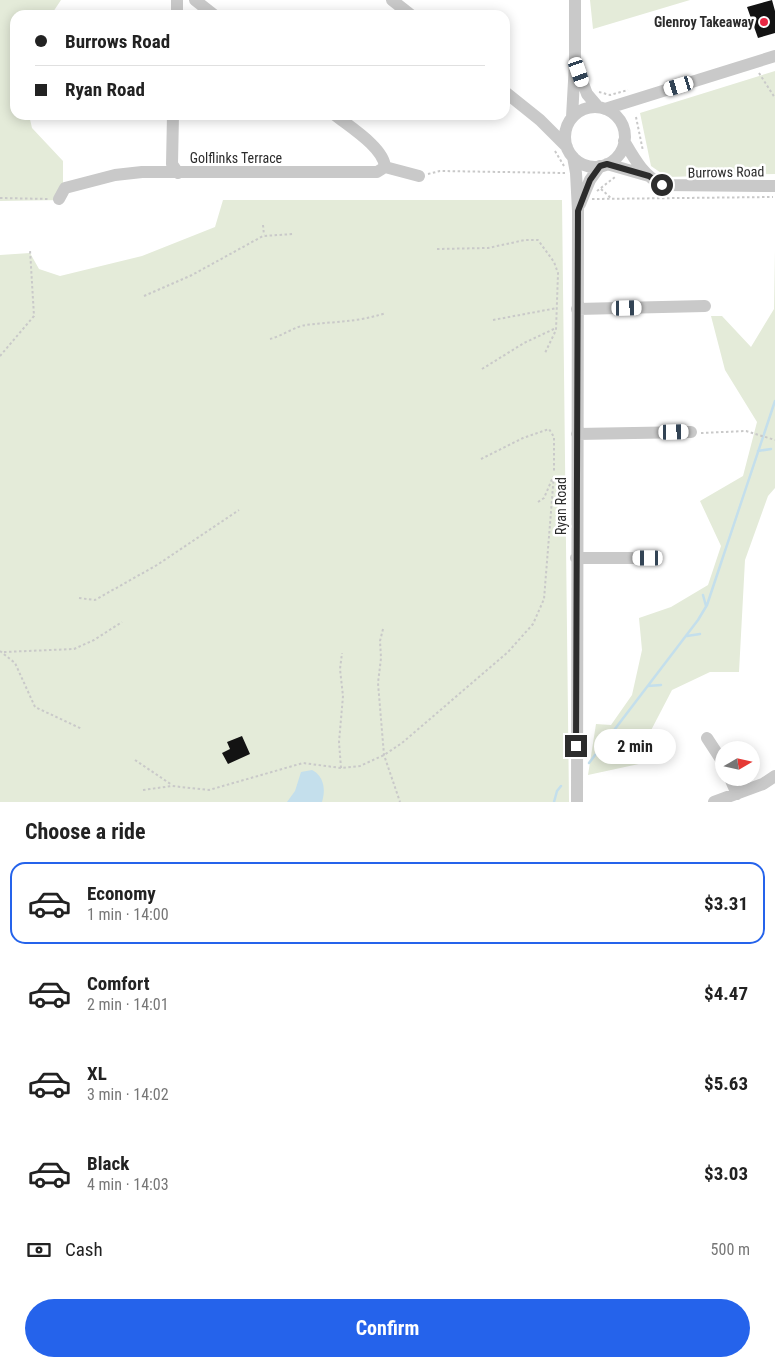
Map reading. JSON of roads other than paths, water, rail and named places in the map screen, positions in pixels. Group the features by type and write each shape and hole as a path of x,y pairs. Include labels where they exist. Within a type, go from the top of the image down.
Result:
{"street":[{"path":"195,0 208,10"},
{"path":"392,0 405,10"},
{"path":"565,151 565,136 570,121 575,63 575,0"},
{"path":"540,120 570,121 584,109 602,108 641,98 775,56"},
{"path":"510,96 540,120 565,151 585,165 603,165 619,155 624,141 621,123 617,117 602,108 587,94 575,63"},
{"path":"621,123 628,110 641,98"},
{"path":"173,120 172,164 178,172"},
{"path":"342,120 378,150 385,161 385,167"},
{"name":"Burrows Road","path":"624,141 635,161 649,176 662,185 673,187 775,186"},
{"name":"Ryan Road","path":"565,151 576,173 578,211 576,802"},
{"name":"Ryan Road","path":"578,211 590,180 603,165"},
{"name":"Burrows Road","path":"603,165 649,176"},
{"name":"Golflinks Terrace","path":"59,199 65,188 115,175 178,172 377,172 385,167 419,176"},
{"path":"577,309 706,306"},
{"path":"577,434 692,432"},
{"path":"576,558 648,558"},
{"path":"707,738 715,750"},
{"path":"714,802 737,794 775,776"},
{"path":"734,786 737,794"}],"water":[{"path":"312,770 319,776 323,784 322,802 287,802 295,791 301,772"}],"waterway":[{"path":"589,763 698,620 707,605 775,401"},
{"path":"758,451 771,449"},
{"path":"703,595 706,606"},
{"path":"687,636 700,634"},
{"path":"648,686 661,685"},
{"path":"554,802 557,791 561,786"}],"place":[{"name":"Glenroy Takeaway","path":"764,22"}]}
